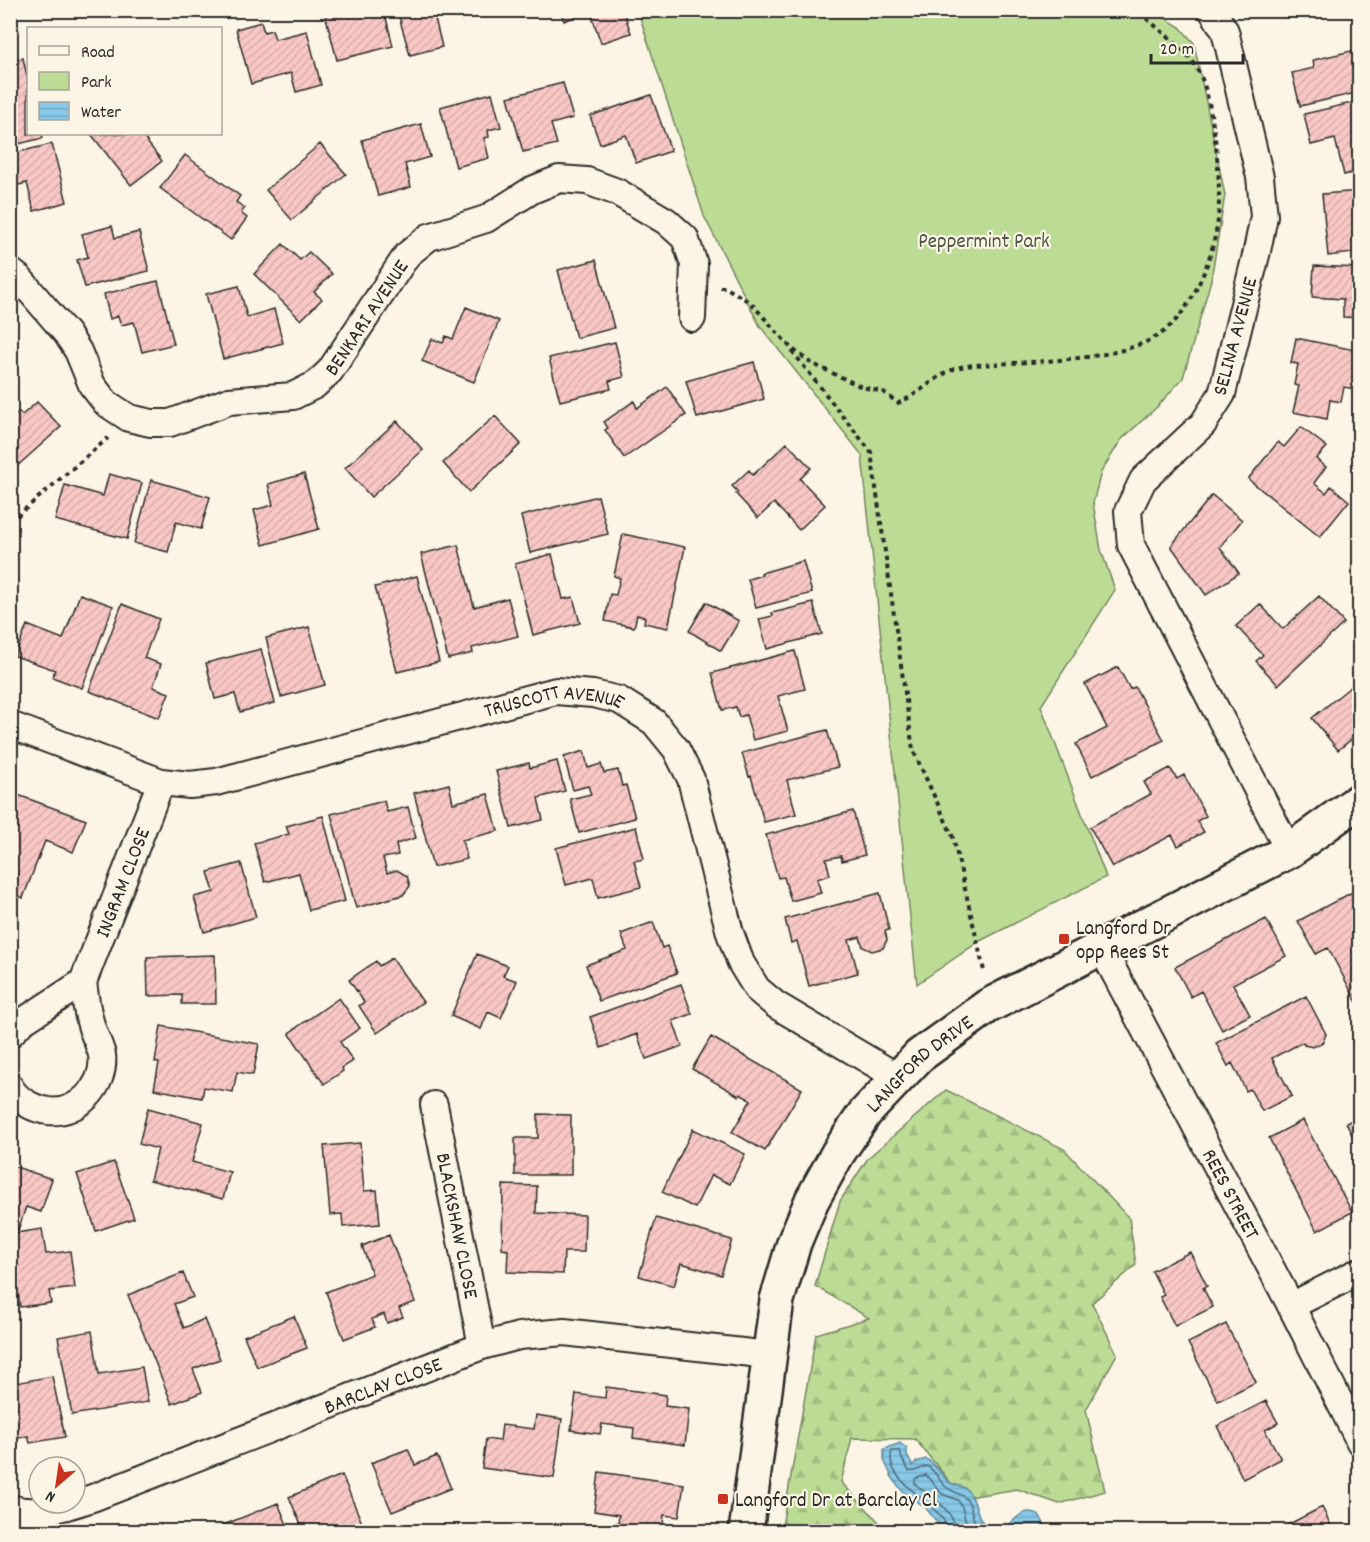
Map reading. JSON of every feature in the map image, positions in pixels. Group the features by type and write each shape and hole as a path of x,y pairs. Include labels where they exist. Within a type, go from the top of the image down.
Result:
{"street":[{"name":"SELINA AVENUE","path":"1212,10 1225,31 1260,177 1264,216 1222,394 1203,424 1143,480 1128,511 1131,545 1289,851"},
{"name":"BENKARI AVENUE","path":"10,271 19,278 67,334 78,351 92,385 106,403 124,415 151,423 170,423 229,401 293,396 315,385 330,371 407,255 429,237 486,219 532,190 559,179 587,181 617,192 666,221 685,238 694,264 692,318"},
{"name":"TRUSCOTT AVENUE","path":"10,725 161,782 190,785 216,782 556,691 593,694 619,700 654,722 676,749 691,779 730,933 741,963 758,989 776,1005 899,1077"},
{"name":"INGRAM CLOSE","path":"83,982 161,782"},
{"name":"LANGFORD DRIVE","path":"746,1532 777,1299 794,1243 812,1200 838,1153 865,1113 919,1056 988,1006 1289,851 1359,800"},
{"name":"REES STREET","path":"1101,947 1291,1306 1359,1442"},
{"path":"10,1034 22,1022 83,982 87,1008 102,1056 99,1078 87,1097 71,1109 50,1112 33,1108 14,1095 10,1087"},
{"name":"BLACKSHAW CLOSE","path":"434,1105 482,1346"},
{"path":"1291,1306 1359,1271"},
{"name":"BARCLAY CLOSE","path":"10,1508 23,1512 55,1510 95,1497 482,1346 519,1336 564,1332 769,1355"}],"path":[{"path":"783,340 813,364 862,387 883,392 898,403 910,399 940,376 961,367 1061,359 1132,347 1158,336 1180,317 1201,280 1216,231 1220,198 1212,115 1201,78 1186,54 1136,10"},
{"path":"693,289 725,287 751,303 871,452 913,750 952,837 984,971"},
{"path":"10,522 109,437 124,415"}],"green space":[{"name":"Peppermint Park","path":"638,11 1153,11 1180,27 1194,43 1225,195 1211,280 1183,378 1157,407 1121,440 1101,472 1093,503 1101,550 1115,590 1041,706 1106,877 980,941 917,984 862,455 760,326 704,216"},
{"path":"946,1090 1064,1149 1129,1218 1136,1265 1092,1303 1117,1354 1086,1410 1105,1491 1059,1504 1017,1489 963,1498 915,1439 852,1438 841,1482 878,1521 877,1531 781,1532 816,1334 869,1318 815,1286 840,1201 868,1158"}],"water":[{"path":"900,1443 907,1449 907,1456 913,1466 916,1462 926,1459 950,1483 965,1488 972,1497 981,1521 985,1525 1002,1530 1020,1515 1029,1512 1040,1516 1048,1531 944,1531 925,1507 902,1491 892,1477 884,1460 884,1449"}],"building":[{"path":"324,10 360,10 361,16 384,10 393,46 337,60"},
{"path":"397,10 433,10 442,47 410,55"},
{"path":"560,10 623,10 631,33 601,43 590,11 564,21"},
{"path":"261,22 264,32 272,30 275,39 307,31 321,85 296,92 291,73 251,84 236,29"},
{"path":"1360,49 1360,92 1300,106 1292,73 1314,68 1313,60"},
{"path":"23,58 27,76 27,135 42,135 43,138 10,146 10,61"},
{"path":"563,83 573,118 551,124 557,144 523,152 508,97"},
{"path":"492,93 501,127 488,130 489,137 484,138 489,158 456,167 440,107"},
{"path":"651,95 671,151 636,163 626,135 600,144 590,116"},
{"path":"1360,101 1360,171 1344,175 1335,139 1311,145 1304,114"},
{"path":"421,124 430,157 405,164 411,187 378,196 362,140"},
{"path":"92,135 142,135 162,161 131,185"},
{"path":"52,144 67,202 34,211 27,183 10,187 10,154"},
{"path":"320,144 346,174 292,220 266,190"},
{"path":"185,155 240,196 236,202 245,208 241,213 247,218 231,240 160,188"},
{"path":"1360,191 1360,252 1328,256 1322,194"},
{"path":"112,226 115,238 139,232 149,271 85,287 77,260 88,257 82,234"},
{"path":"283,244 300,260 309,252 332,274 314,292 322,299 301,320 254,274"},
{"path":"596,260 614,328 576,338 558,270"},
{"path":"1314,266 1360,268 1360,318 1343,317 1343,299 1312,297"},
{"path":"158,281 174,344 142,352 134,322 121,325 118,316 110,319 104,294"},
{"path":"239,286 247,317 274,309 283,343 223,359 206,294"},
{"path":"466,307 499,321 474,382 422,361 432,339 443,343 446,336 453,339"},
{"path":"1296,338 1360,351 1360,390 1344,387 1341,402 1330,400 1327,419 1293,412 1299,386 1294,385 1298,364 1291,363"},
{"path":"615,342 624,377 609,381 611,389 560,401 549,358"},
{"path":"754,362 764,399 697,418 686,381"},
{"path":"667,387 686,415 624,458 605,430 608,428 604,422 634,401 637,408"},
{"path":"37,402 61,427 15,468 10,463 10,412 14,416 19,412 22,415"},
{"path":"495,416 521,444 469,492 443,463"},
{"path":"397,421 423,450 371,497 345,468"},
{"path":"1301,427 1327,447 1316,459 1326,467 1314,483 1326,493 1331,486 1349,501 1320,537 1248,479 1278,442 1284,447"},
{"path":"787,443 811,468 800,479 825,505 799,530 774,503 758,518 736,494 738,492 732,486 749,470 753,475"},
{"path":"109,474 142,483 127,539 55,520 65,485 103,496"},
{"path":"304,474 319,529 263,545 254,510 273,505 268,484"},
{"path":"151,480 210,497 201,529 176,522 168,552 134,543"},
{"path":"1212,495 1242,520 1220,547 1239,573 1206,595 1171,546"},
{"path":"598,496 608,534 530,553 521,516"},
{"path":"623,534 685,547 668,628 644,623 645,617 637,615 634,627 605,621 610,594 616,595 620,578 614,576"},
{"path":"458,545 474,607 508,598 518,636 472,648 473,653 448,659 421,554"},
{"path":"552,554 563,599 573,597 580,623 533,635 515,564"},
{"path":"803,561 812,593 756,608 748,579"},
{"path":"417,576 439,662 397,672 375,587"},
{"path":"80,594 113,606 82,688 52,677 55,670 15,656 27,625 63,639"},
{"path":"1319,596 1344,623 1278,685 1256,661 1263,655 1236,626 1260,604 1283,629"},
{"path":"706,602 739,621 721,651 689,631"},
{"path":"813,603 822,634 767,649 759,619 773,616 772,613"},
{"path":"122,604 159,619 144,658 161,664 153,687 169,693 159,718 89,691"},
{"path":"309,627 325,685 281,697 266,638"},
{"path":"261,649 275,703 240,712 235,694 215,699 206,663"},
{"path":"795,651 805,689 778,696 788,731 753,740 746,715 739,717 736,707 722,710 712,673"},
{"path":"1118,667 1130,689 1135,687 1164,740 1092,776 1076,744 1107,728 1085,684"},
{"path":"1360,679 1360,733 1338,750 1312,718"},
{"path":"827,730 838,767 787,780 796,814 764,822 742,753"},
{"path":"584,751 588,768 601,764 604,773 618,770 622,786 626,785 635,818 579,833 570,799 591,794 588,786 573,790 564,757"},
{"path":"557,761 565,791 538,798 543,820 511,828 496,771 529,763 530,768"},
{"path":"1170,768 1177,779 1184,775 1206,816 1197,821 1204,832 1178,846 1172,835 1112,867 1090,827 1151,794 1144,782"},
{"path":"449,784 453,803 488,794 498,831 462,840 467,859 433,867 414,793"},
{"path":"18,795 86,820 73,852 45,841 23,898 10,893 10,814"},
{"path":"384,801 387,812 408,807 416,838 396,844 398,855 383,858 387,873 397,870 407,876 410,886 403,895 356,908 331,814"},
{"path":"853,811 865,855 842,861 841,856 826,859 830,875 817,879 821,893 791,901 784,877 778,878 766,835"},
{"path":"323,816 345,901 309,910 299,873 265,882 254,843 289,834 286,826"},
{"path":"636,827 644,859 634,861 641,887 598,898 593,878 566,885 556,848"},
{"path":"241,863 256,917 204,932 194,897 214,892 208,872"},
{"path":"1360,888 1360,1008 1328,948 1316,954 1298,921"},
{"path":"880,893 889,930 885,931 887,940 883,948 872,951 863,947 860,937 849,940 858,973 809,986 797,941 791,943 785,919"},
{"path":"1266,919 1286,956 1233,984 1250,1015 1222,1030 1201,991 1191,997 1175,967"},
{"path":"653,922 662,948 667,946 677,973 599,1001 586,965 627,950 621,934"},
{"path":"477,954 508,966 503,976 517,981 501,1018 488,1012 481,1029 451,1016"},
{"path":"215,955 216,1004 182,1004 182,995 148,996 147,957"},
{"path":"392,958 423,1002 377,1033 359,1006 364,1002 349,980 376,961 379,966"},
{"path":"681,984 692,1014 673,1021 682,1046 646,1059 637,1034 601,1048 590,1017"},
{"path":"1306,996 1326,1034 1323,1042 1313,1047 1304,1045 1303,1042 1272,1058 1292,1096 1262,1111 1250,1089 1246,1091 1232,1063 1228,1066 1216,1043"},
{"path":"339,998 360,1028 340,1042 353,1061 324,1084 289,1033"},
{"path":"161,1026 259,1044 253,1075 237,1072 233,1092 204,1087 202,1098 154,1089 159,1063 155,1062"},
{"path":"711,1037 802,1089 765,1151 732,1132 751,1100 740,1094 739,1096 692,1069"},
{"path":"148,1108 203,1123 192,1162 230,1172 223,1199 150,1180 158,1149 139,1144"},
{"path":"538,1114 571,1115 571,1175 515,1175 515,1138 538,1138"},
{"path":"1360,1116 1360,1150 1346,1123"},
{"path":"1303,1120 1352,1212 1317,1231 1269,1138"},
{"path":"693,1129 745,1154 730,1184 711,1175 695,1208 662,1192"},
{"path":"360,1143 364,1191 377,1190 380,1224 343,1227 342,1214 330,1215 324,1146"},
{"path":"114,1162 134,1218 96,1231 77,1174"},
{"path":"10,1165 52,1179 41,1212 26,1207 18,1230 10,1227"},
{"path":"503,1185 537,1186 536,1213 585,1215 584,1252 564,1252 563,1274 507,1272 508,1250 502,1249"},
{"path":"656,1218 732,1240 721,1275 681,1263 674,1286 639,1276"},
{"path":"42,1229 46,1254 70,1251 75,1288 49,1291 51,1303 20,1307 10,1234"},
{"path":"389,1235 415,1302 399,1308 403,1317 387,1323 384,1314 372,1319 375,1327 344,1339 326,1292 372,1274 362,1246"},
{"path":"1190,1252 1207,1286 1203,1288 1213,1307 1175,1326 1160,1297 1164,1295 1152,1271"},
{"path":"183,1273 193,1297 174,1304 184,1328 204,1319 220,1359 193,1369 202,1392 172,1404 128,1295"},
{"path":"294,1316 307,1348 257,1367 244,1336"},
{"path":"1226,1324 1256,1382 1218,1401 1188,1343"},
{"path":"92,1331 99,1374 142,1367 148,1402 72,1415 58,1337"},
{"path":"52,1376 65,1437 30,1443 28,1436 10,1440 10,1384"},
{"path":"606,1387 666,1395 665,1406 689,1409 685,1445 633,1438 634,1428 602,1424 600,1434 571,1430 576,1394 605,1398"},
{"path":"1266,1401 1278,1423 1265,1430 1281,1459 1243,1479 1217,1426"},
{"path":"536,1415 562,1419 554,1478 482,1468 486,1439 500,1441 502,1425 534,1429"},
{"path":"408,1449 415,1465 437,1456 451,1488 392,1512 371,1463"},
{"path":"599,1472 684,1484 679,1517 664,1515 662,1532 617,1532 619,1515 594,1511"},
{"path":"342,1475 362,1523 341,1532 321,1532 319,1527 304,1532 289,1497"},
{"path":"278,1503 290,1532 223,1532 221,1526"},
{"path":"1322,1507 1334,1532 1274,1532"}],"place":[{"name":"Langford Dr opp Rees St","path":"1064,939"},
{"name":"Langford Dr at Barclay Cl","path":"723,1499"}]}
